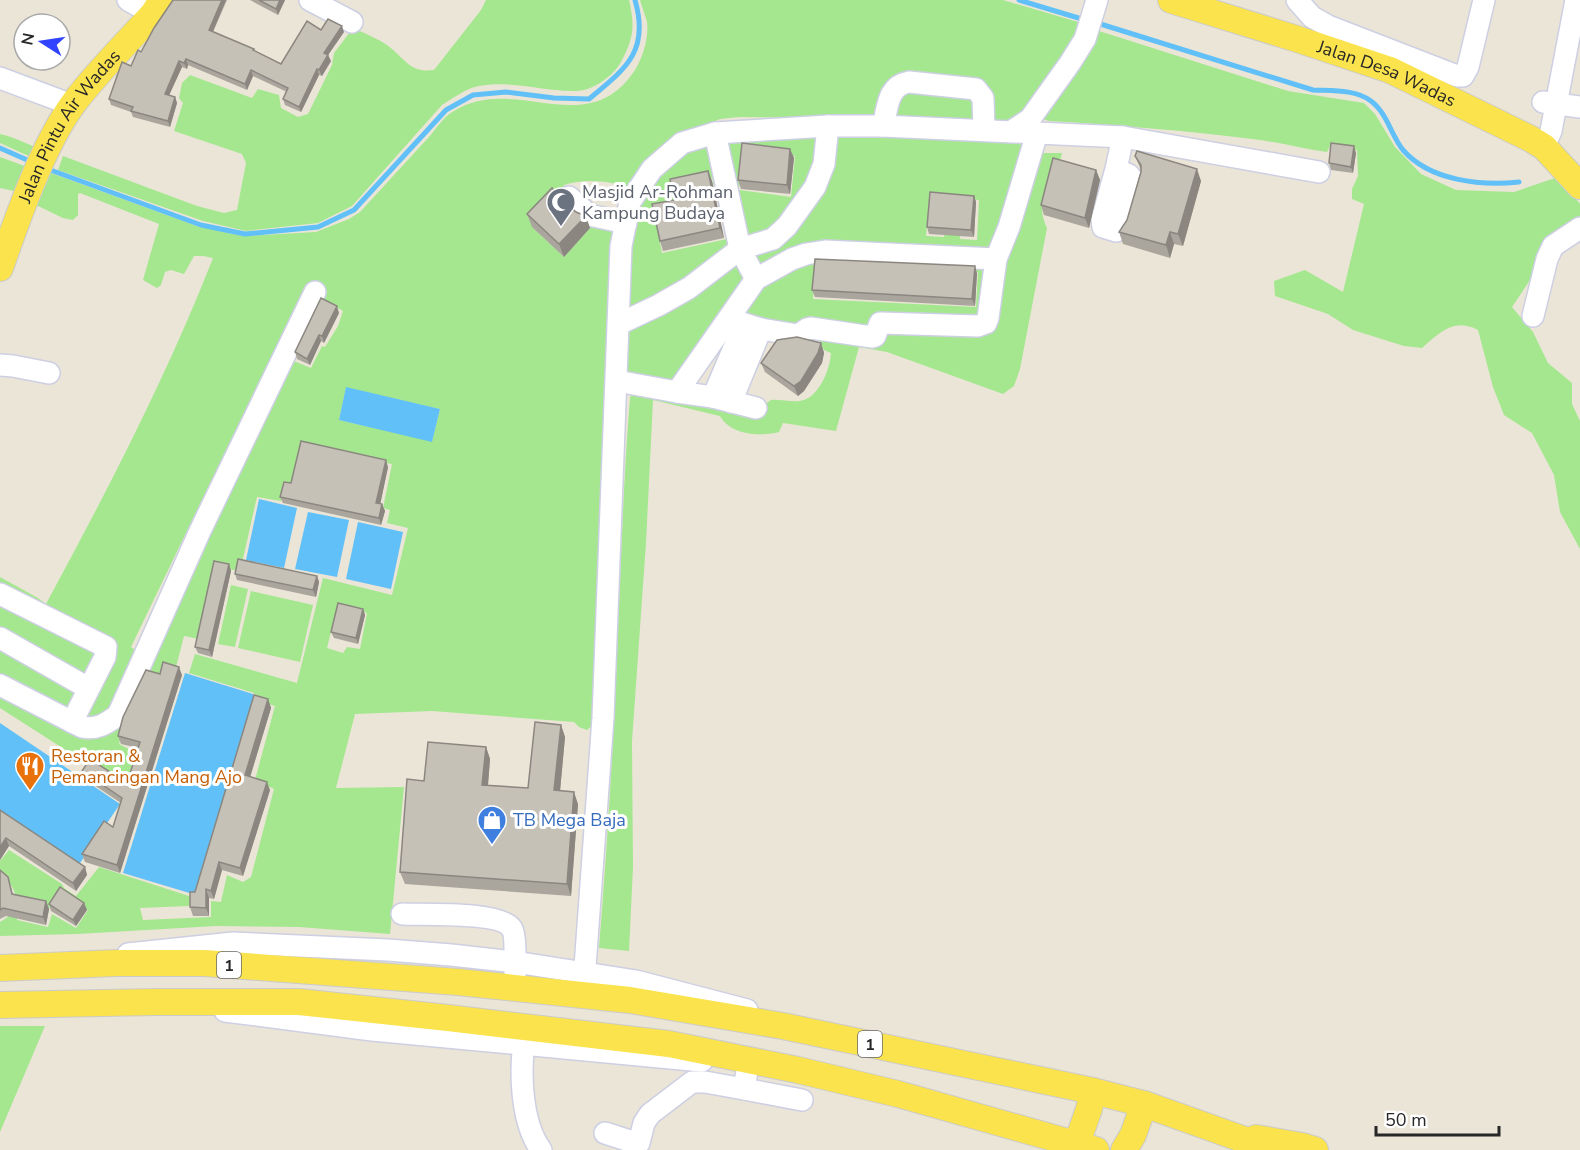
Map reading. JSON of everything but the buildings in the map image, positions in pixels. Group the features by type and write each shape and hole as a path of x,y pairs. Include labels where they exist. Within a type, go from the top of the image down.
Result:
{"main road":[{"name":"Jalan Desa Wadas","path":"1171,0 1390,70 1538,143 1578,184"},
{"name":"Jalan Pintu Air Wadas","path":"0,268 40,166 72,105 158,7"},
{"name":"1","path":"0,968 62,964 204,963 516,988 584,984 630,1000 783,1026 1093,1091 1144,1104 1272,1150"},
{"name":"1","path":"0,1005 299,1002 448,1018 525,1036 669,1044 798,1070 898,1094 1086,1148"},
{"path":"1086,1148 1093,1091"},
{"path":"1124,1150 1133,1135 1144,1104"},
{"path":"1229,1134 1315,1150"}],"street":[{"path":"128,0 158,7"},
{"path":"310,0 352,22"},
{"path":"745,324 798,335 807,328 812,328 872,338 880,324 970,326 983,324 988,318 996,259 1009,227 1034,126 1087,33 1096,0"},
{"path":"1297,0 1312,17 1328,26 1457,76 1463,76 1468,67 1484,0"},
{"path":"1562,0 1569,30"},
{"path":"1538,143 1536,129 1549,104 1576,0"},
{"path":"0,78 72,105"},
{"path":"884,126 892,90 901,83 909,82 971,88 979,91 984,104 984,130"},
{"path":"1549,104 1580,107"},
{"path":"619,324 689,288 740,249 773,238 787,226 815,187 824,164 828,126"},
{"path":"62,964 148,951 234,943 388,950 515,962 584,984 603,718 621,246 630,202 652,169 682,143 715,133 828,126 1012,131 1034,126 1123,138 1319,172"},
{"path":"715,133 740,249 756,279 722,400"},
{"path":"1116,169 1123,138"},
{"path":"569,197 589,215 626,223"},
{"path":"1533,316 1547,259 1553,246 1580,228"},
{"path":"756,279 792,259 825,250 996,259"},
{"path":"0,685 72,722 91,729 104,725 117,715 200,531 315,292"},
{"path":"677,392 745,324"},
{"path":"0,365 49,373"},
{"path":"617,381 756,408"},
{"path":"0,594 106,647 105,657 72,722"},
{"path":"0,638 88,688"},
{"path":"402,914 483,916 502,920 512,928 516,988"},
{"path":"541,1150 526,1111 521,1070 525,1036 798,1070"},
{"path":"744,1089 748,1065"},
{"path":"605,1132 639,1143 644,1123 650,1114 692,1082 705,1082 802,1100"}],"green space":[{"path":"486,0 629,0 633,25 631,39 617,67 602,82 589,88 564,91 503,84 474,87 460,94 442,105 352,206 318,223 246,231 203,221 58,170 63,156 197,206 224,213 237,210 246,163 242,154 174,131 183,103 179,98 182,83 190,75 252,98 258,89 279,95 281,108 298,117 308,114 332,65 334,53 353,28 384,43 415,68 434,70 481,10"},
{"path":"640,0 1003,0 1085,24 1023,119 989,126 986,100 907,77 876,118 739,117 720,119 688,133 631,188 598,181 564,185 561,196 532,227 564,257 592,226 614,229 606,333 607,370 592,726 587,730 574,722 432,711 355,714 336,788 404,787 390,934 299,927 216,926 0,936 0,922 12,912 16,899 12,886 0,875 0,861 9,850 62,884 76,896 99,867 192,897 189,906 140,908 143,920 211,917 211,901 221,902 227,875 243,882 251,877 274,789 255,780 275,706 257,701 254,693 189,673 195,654 297,683 323,578 392,595 408,528 387,523 390,510 383,508 392,464 358,458 352,487 382,494 380,506 285,486 281,501 257,497 242,563 237,571 216,565 199,639 184,636 175,671 162,677 149,672 212,524 289,359 311,368 322,346 325,347 338,326 343,311 320,298 321,286 306,284 131,647 140,654 111,716 78,720 112,654 0,587 0,577 46,604 135,434 176,347 213,258 194,256 184,274 171,270 165,272 161,285 157,288 143,280 159,224 80,193 78,194 78,215 73,220 63,218 36,205 45,180 51,173 197,226 243,236 316,232 349,219 360,212 444,119 454,111 478,101 502,99 573,105 595,102 616,91 635,70 645,47 647,22","holes":["346,388 440,409 432,441 339,420","338,604 367,613 360,649 347,647 343,653 327,648","63,893 88,910 76,928 52,914 48,927 17,920 21,902 51,908"]},
{"path":"1096,30 1288,91 1364,103 1375,114 1395,147 1421,174 1456,190 1514,192 1558,177 1580,204 1580,217 1549,236 1530,280 1512,307 1533,332 1548,363 1572,383 1572,404 1580,421 1580,549 1560,512 1554,475 1532,433 1504,415 1493,387 1478,330 1469,326 1454,326 1441,332 1422,348 1404,346 1353,330 1328,314 1275,296 1274,281 1305,270 1343,292 1364,204 1352,199 1352,189 1358,176 1357,150 1330,146 1327,152 1268,141 1049,121 1040,118"},
{"path":"970,89 983,128 887,123 896,92"},
{"path":"825,129 821,164 785,224 742,245 719,136","holes":["742,151 795,156 791,197 739,190"]},
{"path":"833,130 1025,143 993,248 821,245 758,274 745,251 790,228","holes":["930,195 979,200 977,240 960,239 961,228 945,226 944,237 926,236"]},
{"path":"0,134 38,148 33,158 0,143"},
{"path":"713,136 736,249 623,318 637,199 684,146","holes":["712,178 727,239 662,253 654,212 675,208 672,187"]},
{"path":"1035,153 1062,153 1042,207 1047,228 1020,369 1014,386 1003,394 887,352 859,347 836,431 783,423 779,432 746,433 731,427 720,416 653,400 646,543 632,741 633,867 629,951 599,948 612,764 626,462 630,398 634,387 764,405 771,400 799,401 806,399 817,390 828,368 831,353 824,350 816,335 883,328 980,331"},
{"path":"0,157 30,168 19,192 0,188"},
{"path":"739,252 754,279 674,388 623,378 622,326"},
{"path":"804,257 994,261 984,320 872,334 801,328 735,317 758,282","holes":["816,263 978,272 976,307 813,299"]},
{"path":"231,585 248,589 235,647 218,644"},
{"path":"251,591 313,605 300,662 238,648"},
{"path":"0,597 102,648 87,683 0,635"},
{"path":"0,643 83,690 69,716 0,680"},
{"path":"0,689 87,733 125,721 119,744 137,753 128,786 89,765 0,708"},
{"path":"0,1026 45,1026 0,1132"}],"water":[{"path":"346,387 440,409 432,442 339,420"},
{"path":"259,499 297,508 284,568 246,560"},
{"path":"308,512 349,520 337,577 295,569"},
{"path":"358,522 403,532 391,589 346,579"},
{"path":"185,673 253,694 255,703 196,895 123,873"},
{"path":"0,723 120,804 78,866 0,813"}],"waterway":[{"path":"45,168 201,225 245,234 318,227 354,210 446,110 473,95 506,92 554,98 589,99 623,68 637,46 639,18 635,0"},
{"path":"1019,0 1085,20"},
{"path":"1094,22 1313,90 1358,94 1376,106 1403,150 1427,169 1473,182 1519,182"},
{"path":"0,148 34,163"}],"place":[{"name":"Masjid Ar-Rohman Kampung Budaya","path":"561,228"},
{"name":"Restoran & Pemancingan Mang Ajo","path":"30,792"},
{"name":"TB Mega Baja","path":"492,846"}]}
